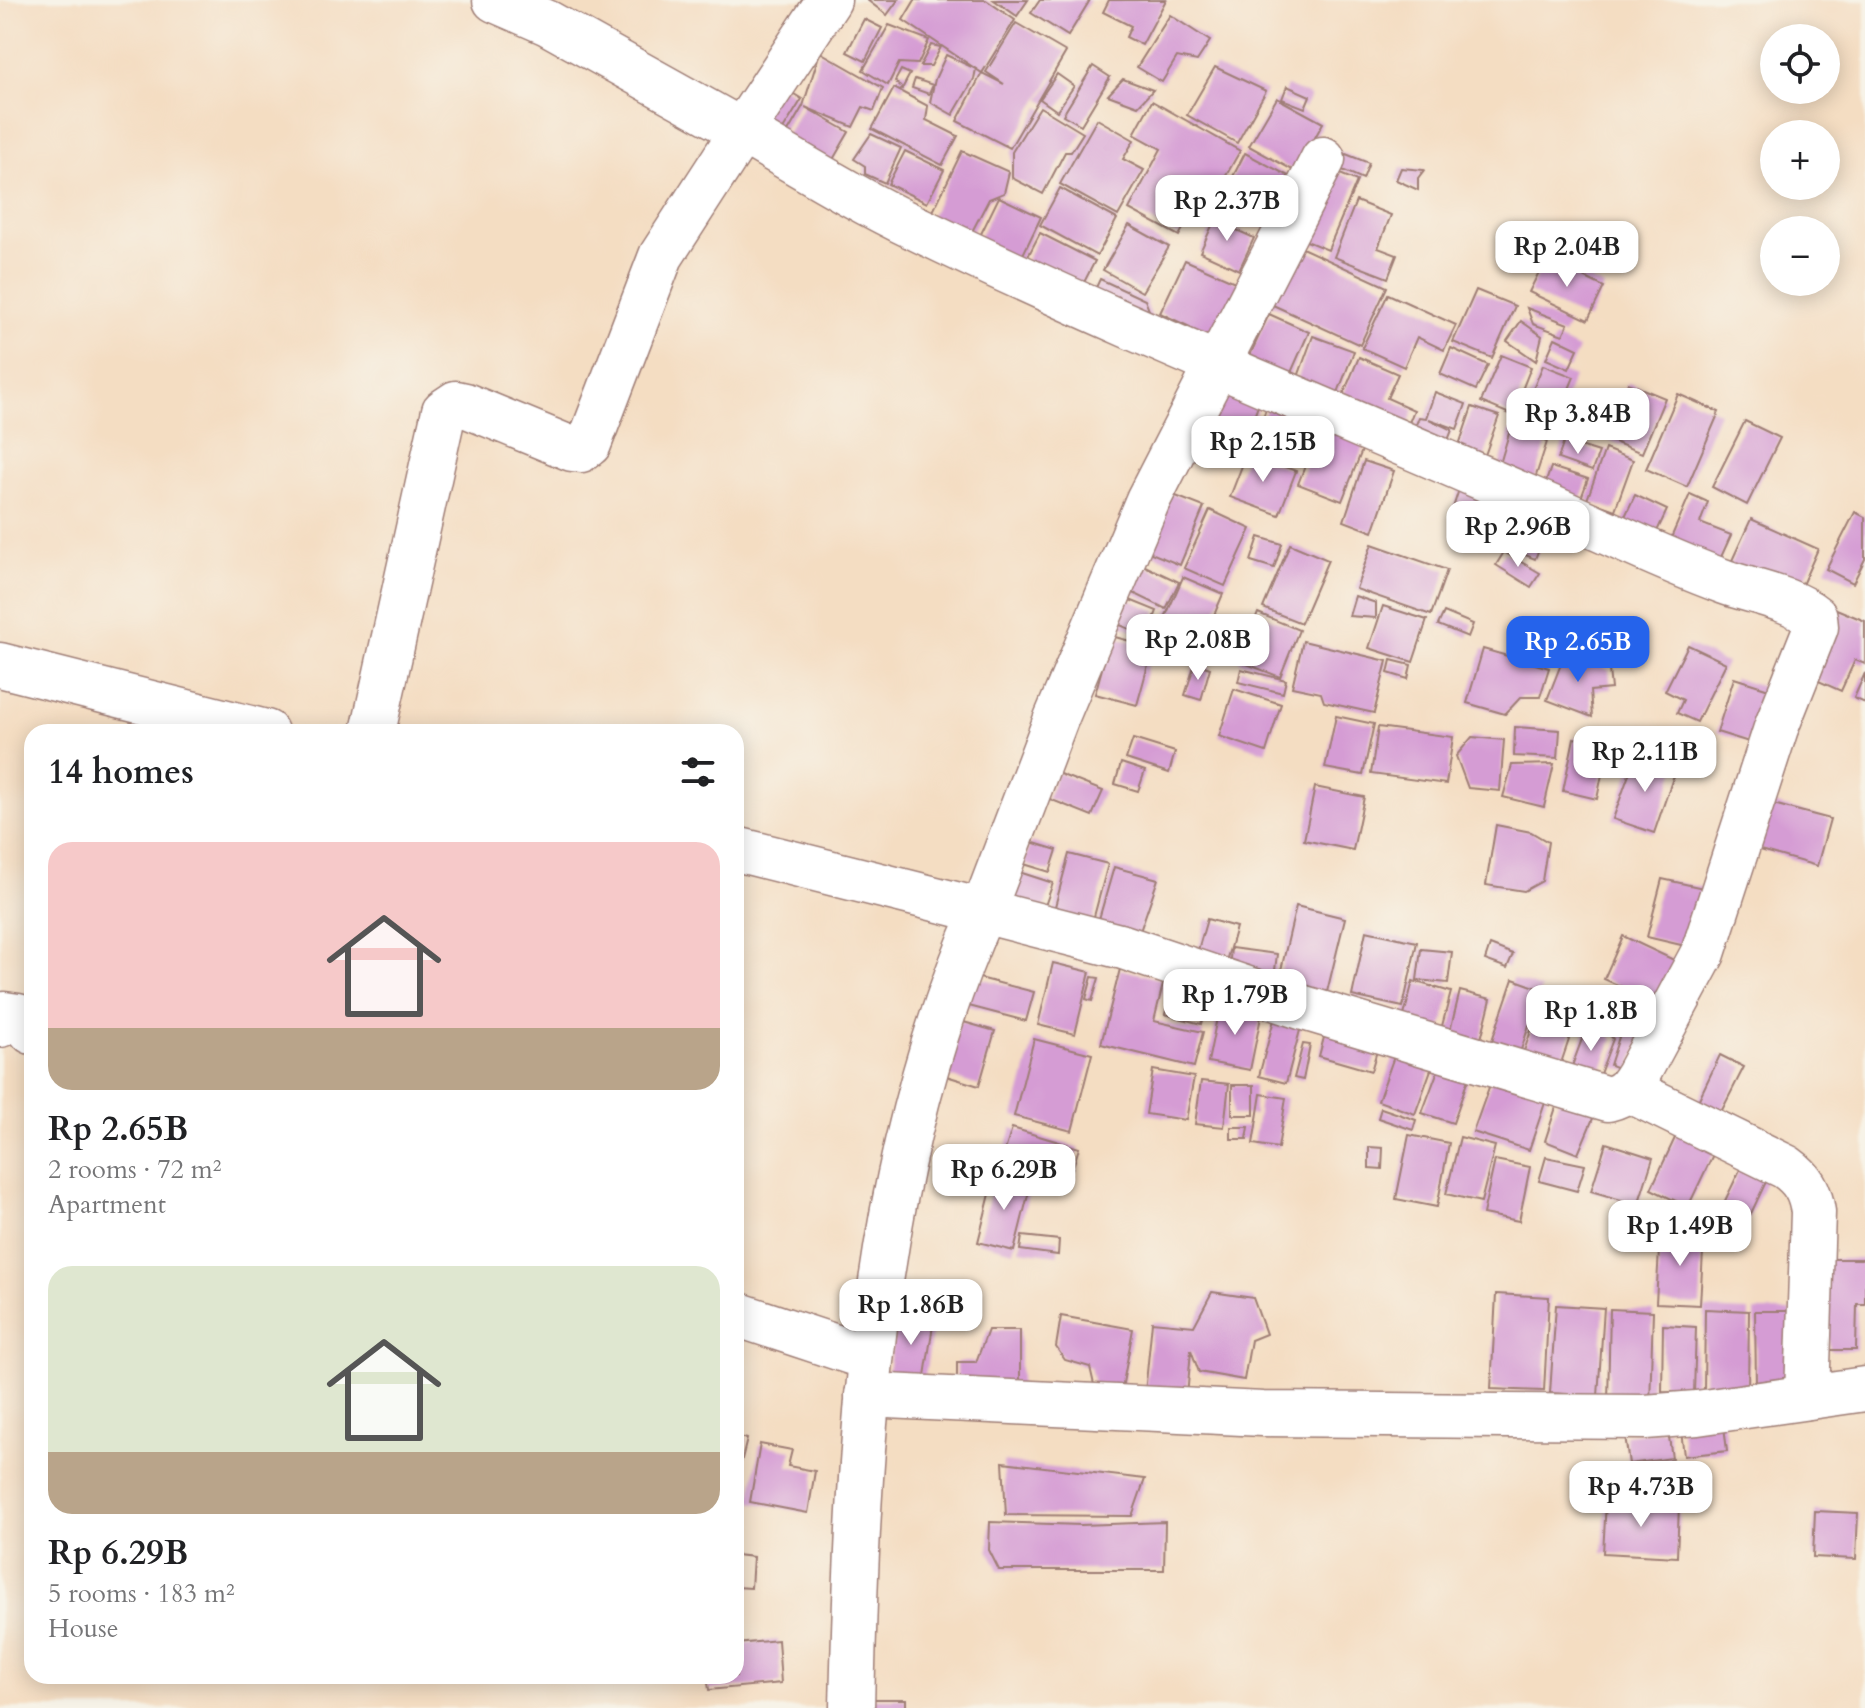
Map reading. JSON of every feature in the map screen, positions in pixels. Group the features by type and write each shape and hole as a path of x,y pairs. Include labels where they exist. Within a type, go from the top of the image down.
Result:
{"street":[{"path":"495,0 548,23 914,228 1646,550 1723,582 1794,605 1815,617 1816,627 1776,728 1703,953 1629,1090 1608,1099 1472,1060 1123,947 744,851"},
{"path":"375,724 444,411 448,406 465,405 572,449 581,450 589,444 661,256 829,0"},
{"path":"852,1708 868,1377 898,1168 939,1026 1056,719 1148,500 1323,159"},
{"path":"0,665 150,718 200,724"},
{"path":"0,1025 4,1014 18,1016 24,1023"},
{"path":"1629,1090 1786,1167 1799,1176 1807,1189 1813,1212 1807,1397"},
{"path":"744,1318 868,1377 1263,1414 1645,1417 1865,1389"}],"building":[{"path":"867,0 898,0 887,15"},
{"path":"915,0 986,0 1015,20 982,73 903,20"},
{"path":"994,0 1028,0 1017,16"},
{"path":"1040,0 1090,0 1068,36 1031,13"},
{"path":"1109,0 1166,0 1142,45 1126,37 1131,26 1103,12"},
{"path":"1170,15 1210,41 1197,61 1177,57 1162,82 1137,67"},
{"path":"864,19 882,28 865,61 847,52"},
{"path":"1016,23 1066,52 1010,148 957,121 982,73 1004,84 986,72"},
{"path":"889,25 929,40 918,64 899,63 888,85 863,70"},
{"path":"931,45 941,47 931,66 920,66"},
{"path":"820,52 883,88 874,111 863,107 853,127 805,107 849,132 831,163 785,137 803,106"},
{"path":"946,55 976,69 974,79 953,115 930,102 935,79"},
{"path":"1093,66 1110,77 1081,125 1063,115"},
{"path":"1215,67 1266,91 1237,143 1187,115"},
{"path":"901,70 910,74 902,89 895,81"},
{"path":"1057,74 1074,86 1057,111 1040,99"},
{"path":"915,79 933,85 929,94 912,88"},
{"path":"1123,79 1153,90 1138,106 1108,95"},
{"path":"778,84 802,99 779,136 755,122"},
{"path":"1287,86 1310,96 1305,108 1282,99"},
{"path":"894,88 928,106 926,120 958,136 942,165 872,129"},
{"path":"1277,98 1323,123 1296,172 1249,146"},
{"path":"1152,101 1240,151 1215,195 1204,190 1179,236 1129,209 1161,149 1134,134"},
{"path":"1040,107 1083,133 1071,152 1065,152 1043,194 1012,178 1012,152"},
{"path":"1097,119 1134,140 1123,159 1144,170 1118,216 1060,184"},
{"path":"871,134 901,148 885,183 865,174 865,166 854,159"},
{"path":"1333,149 1369,163 1363,179 1326,163"},
{"path":"905,151 944,170 927,203 888,184"},
{"path":"962,151 1009,172 1004,193 989,199 965,245 926,226"},
{"path":"1245,153 1294,179 1269,228 1239,225 1231,220 1226,190"},
{"path":"1321,166 1357,181 1328,250 1292,235"},
{"path":"1401,168 1424,170 1418,178 1418,190 1396,180"},
{"path":"1060,188 1117,219 1097,256 1040,225"},
{"path":"999,197 1041,217 1017,267 975,246"},
{"path":"1356,201 1391,215 1378,248 1397,255 1388,278 1334,257"},
{"path":"1221,206 1228,226 1254,238 1239,270 1200,252"},
{"path":"1129,225 1169,247 1142,292 1103,270"},
{"path":"1040,233 1095,261 1077,296 1022,268"},
{"path":"1289,242 1387,287 1360,345 1262,300"},
{"path":"1546,258 1604,287 1588,320 1529,292"},
{"path":"1185,260 1251,289 1219,357 1183,340 1190,327 1160,313"},
{"path":"1100,279 1145,300 1156,328 1091,298"},
{"path":"1476,290 1515,306 1492,358 1453,342"},
{"path":"1388,294 1456,325 1444,350 1417,337 1404,367 1362,348"},
{"path":"1527,308 1568,324 1563,335 1533,324"},
{"path":"1269,314 1309,332 1286,384 1245,366"},
{"path":"1521,321 1542,336 1536,361 1507,341"},
{"path":"1313,336 1354,351 1334,403 1294,388"},
{"path":"1555,338 1578,349 1569,369 1546,359"},
{"path":"1451,348 1488,365 1476,390 1440,374"},
{"path":"1501,355 1531,367 1512,415 1481,402"},
{"path":"1359,357 1398,374 1387,398 1414,410 1404,435 1338,407"},
{"path":"1543,365 1574,377 1550,435 1519,423"},
{"path":"1226,382 1262,395 1242,449 1206,435"},
{"path":"1628,383 1665,398 1642,453 1606,439"},
{"path":"1435,392 1466,404 1457,429 1429,419 1452,430 1443,453 1410,440 1419,417 1426,418"},
{"path":"1678,394 1719,412 1687,487 1646,469"},
{"path":"1270,398 1314,414 1296,462 1253,445"},
{"path":"1472,407 1499,416 1480,469 1454,460"},
{"path":"1745,421 1780,438 1747,505 1712,487"},
{"path":"1322,423 1366,440 1342,501 1298,484"},
{"path":"1510,430 1547,442 1533,485 1497,474"},
{"path":"1564,441 1599,452 1592,471 1558,459"},
{"path":"1605,449 1633,460 1615,510 1587,500"},
{"path":"1247,453 1296,471 1279,515 1230,497"},
{"path":"1364,461 1394,471 1373,532 1344,521"},
{"path":"1551,467 1588,479 1576,512 1544,488"},
{"path":"1461,483 1512,500 1501,531 1451,514"},
{"path":"1163,491 1204,507 1180,565 1139,548"},
{"path":"1690,494 1708,502 1700,523 1731,535 1717,566 1668,545"},
{"path":"1635,495 1667,510 1653,540 1621,525"},
{"path":"1518,500 1553,514 1535,559 1499,544"},
{"path":"1210,510 1251,529 1225,586 1184,568"},
{"path":"1855,512 1865,517 1865,559 1853,583 1826,569"},
{"path":"1751,519 1818,549 1797,596 1729,567"},
{"path":"1259,537 1282,544 1274,568 1251,561"},
{"path":"1290,544 1328,560 1301,623 1263,608"},
{"path":"1372,544 1447,570 1431,615 1356,589"},
{"path":"1504,552 1540,573 1531,587 1496,565"},
{"path":"1132,560 1179,582 1166,609 1119,586"},
{"path":"1183,577 1223,594 1197,655 1156,638"},
{"path":"1115,594 1157,611 1147,636 1105,619"},
{"path":"1355,596 1376,603 1376,618 1349,616"},
{"path":"1383,606 1427,620 1413,662 1369,648"},
{"path":"1834,608 1865,621 1865,664 1855,660 1841,691 1805,675"},
{"path":"1444,612 1473,624 1468,637 1438,625"},
{"path":"1258,613 1299,630 1280,677 1239,661"},
{"path":"1111,636 1153,647 1137,705 1095,694"},
{"path":"1303,641 1387,661 1374,713 1324,702 1321,693 1292,687"},
{"path":"1688,645 1726,663 1697,722 1677,713 1683,700 1665,691"},
{"path":"1483,649 1549,668 1540,697 1521,697 1505,714 1467,703"},
{"path":"1565,654 1609,670 1611,689 1590,691 1592,717 1547,700"},
{"path":"1391,660 1411,665 1408,679 1388,673"},
{"path":"1195,663 1210,668 1201,700 1185,695"},
{"path":"1241,669 1286,680 1283,693 1238,682"},
{"path":"1865,673 1865,703 1854,698"},
{"path":"1734,678 1769,689 1752,743 1717,732"},
{"path":"1234,689 1281,704 1266,752 1219,736"},
{"path":"1336,716 1374,724 1363,775 1325,768"},
{"path":"1378,727 1453,737 1446,784 1371,774"},
{"path":"1515,727 1560,730 1558,758 1514,756"},
{"path":"1472,737 1504,740 1500,791 1468,788 1456,756"},
{"path":"1574,738 1608,745 1597,799 1563,791"},
{"path":"1133,739 1175,752 1169,773 1126,759"},
{"path":"1636,755 1676,769 1654,833 1613,819"},
{"path":"1121,763 1145,771 1138,791 1115,784"},
{"path":"1554,764 1544,807 1503,797 1512,765"},
{"path":"1057,773 1103,791 1092,816 1047,798"},
{"path":"1315,787 1364,797 1353,850 1304,840"},
{"path":"1758,800 1830,819 1817,866 1746,846"},
{"path":"1496,825 1531,832 1548,842 1542,881 1524,891 1486,885"},
{"path":"1031,842 1057,850 1050,872 1024,864"},
{"path":"1069,854 1108,864 1092,924 1053,914"},
{"path":"1114,867 1158,879 1138,937 1097,926"},
{"path":"1016,871 1053,883 1040,920 1004,908"},
{"path":"1662,879 1708,889 1694,948 1647,937"},
{"path":"1296,906 1345,918 1326,996 1278,983"},
{"path":"1207,919 1236,927 1223,972 1194,964"},
{"path":"1366,931 1417,942 1403,1007 1352,996"},
{"path":"1623,936 1676,961 1658,1003 1604,979"},
{"path":"1490,945 1513,954 1507,968 1485,960"},
{"path":"1231,948 1277,954 1273,986 1228,981"},
{"path":"1421,949 1452,952 1448,983 1417,980"},
{"path":"1053,963 1090,972 1075,1034 1038,1025"},
{"path":"1120,969 1164,980 1154,1021 1203,1032 1194,1067 1101,1044"},
{"path":"972,976 1034,992 1026,1021 965,1005"},
{"path":"1176,976 1212,985 1201,1024 1165,1014"},
{"path":"1092,977 1099,978 1092,1001 1086,999"},
{"path":"1513,979 1541,989 1515,1068 1486,1058"},
{"path":"1413,981 1451,992 1438,1041 1400,1031"},
{"path":"1460,991 1491,999 1477,1055 1446,1047"},
{"path":"1220,1003 1262,1012 1250,1070 1208,1062"},
{"path":"1608,1008 1647,1021 1629,1072 1610,1065 1619,1037 1603,1025"},
{"path":"1276,1012 1303,1019 1286,1083 1259,1076"},
{"path":"1592,1012 1613,1039 1595,1087 1568,1077"},
{"path":"1537,1013 1574,1025 1560,1066 1523,1054"},
{"path":"1330,1015 1383,1030 1371,1071 1319,1056"},
{"path":"960,1021 995,1031 979,1086 943,1075"},
{"path":"1034,1039 1092,1054 1072,1131 1014,1116"},
{"path":"1303,1044 1310,1045 1303,1080 1294,1078"},
{"path":"1396,1051 1433,1064 1415,1114 1378,1101"},
{"path":"1720,1055 1744,1067 1720,1114 1697,1103"},
{"path":"1440,1065 1469,1076 1453,1123 1422,1113"},
{"path":"1153,1070 1194,1077 1186,1120 1146,1114"},
{"path":"1493,1076 1548,1094 1529,1150 1473,1132"},
{"path":"1201,1081 1229,1084 1224,1127 1195,1124"},
{"path":"1232,1085 1254,1085 1254,1115 1232,1115"},
{"path":"1261,1094 1286,1098 1278,1148 1253,1144"},
{"path":"1559,1098 1597,1109 1578,1154 1545,1141"},
{"path":"1381,1108 1416,1120 1413,1130 1378,1118"},
{"path":"1681,1125 1719,1142 1688,1207 1651,1189"},
{"path":"1231,1127 1249,1127 1247,1139 1231,1139"},
{"path":"1012,1128 1079,1148 1070,1176 1003,1157"},
{"path":"1409,1135 1449,1143 1437,1207 1396,1199"},
{"path":"1460,1137 1495,1146 1481,1202 1446,1194"},
{"path":"1606,1143 1653,1158 1638,1205 1591,1191"},
{"path":"1369,1147 1383,1148 1382,1169 1369,1168"},
{"path":"1747,1155 1773,1167 1747,1222 1721,1209"},
{"path":"1546,1157 1585,1165 1577,1191 1539,1181"},
{"path":"1495,1160 1530,1167 1519,1221 1483,1214"},
{"path":"995,1174 1031,1183 1014,1251 978,1242"},
{"path":"1660,1232 1704,1234 1700,1305 1656,1303"},
{"path":"1022,1236 1059,1240 1058,1255 1020,1250"},
{"path":"1817,1259 1865,1259 1865,1304 1857,1304 1856,1350 1830,1350"},
{"path":"1212,1292 1253,1298 1266,1334 1251,1340 1244,1380 1199,1372 1191,1350 1187,1397 1145,1393 1152,1322 1194,1326"},
{"path":"1496,1294 1549,1297 1544,1391 1491,1389"},
{"path":"1556,1305 1604,1308 1598,1396 1550,1393"},
{"path":"1610,1309 1653,1311 1650,1404 1608,1402"},
{"path":"1705,1309 1749,1311 1748,1392 1704,1391"},
{"path":"1755,1311 1791,1311 1792,1384 1756,1384"},
{"path":"898,1312 934,1319 924,1382 887,1376"},
{"path":"1061,1316 1133,1329 1121,1394 1095,1389 1090,1367 1065,1360 1056,1347"},
{"path":"1663,1325 1696,1327 1694,1393 1662,1392"},
{"path":"988,1330 1020,1330 1020,1395 957,1395 957,1362 976,1362"},
{"path":"1723,1418 1727,1451 1684,1456 1680,1422"},
{"path":"1668,1430 1672,1458 1629,1464 1625,1435"},
{"path":"760,1444 792,1450 788,1466 815,1471 808,1513 750,1502"},
{"path":"1003,1462 1145,1479 1132,1516 1006,1515"},
{"path":"1606,1502 1679,1505 1677,1557 1603,1553"},
{"path":"1815,1511 1858,1513 1856,1559 1813,1557"},
{"path":"990,1522 1081,1525 1165,1522 1164,1570 999,1570 989,1550"},
{"path":"744,1556 753,1557 751,1588 744,1588"},
{"path":"778,1640 781,1683 709,1690 708,1684 744,1684 744,1643"},
{"path":"868,1699 906,1699 906,1708 868,1708"}]}
